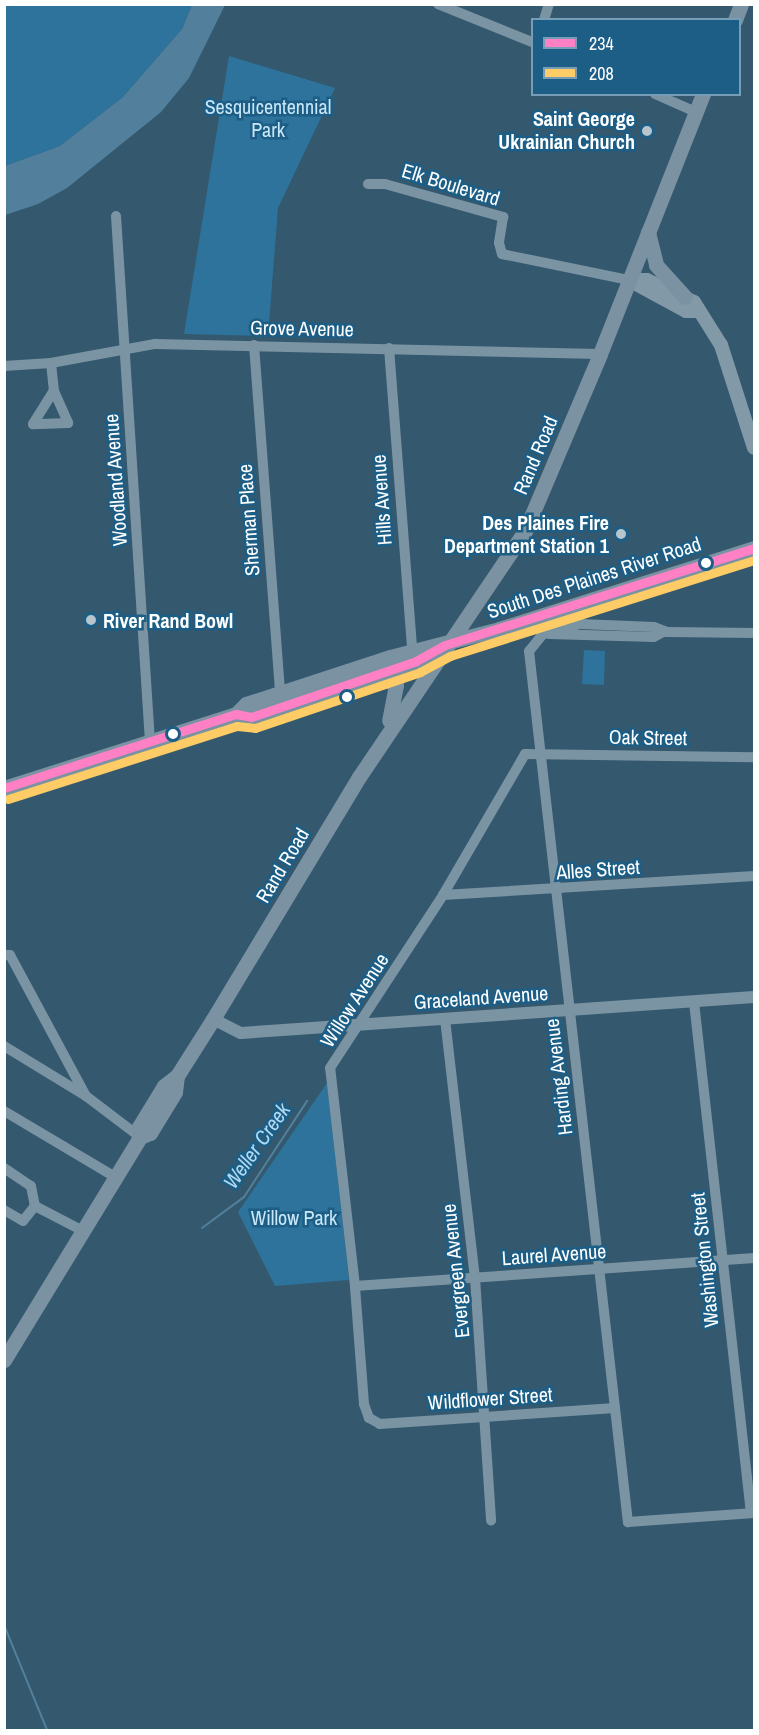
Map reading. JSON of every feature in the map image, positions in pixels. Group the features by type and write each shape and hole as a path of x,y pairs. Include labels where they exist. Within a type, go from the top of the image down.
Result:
{"main road":[{"name":"Rand Road","path":"4,1360 140,1137 150,1133 175,1092 177,1076 382,741 445,645 525,531 600,354 702,96"},
{"path":"648,232 656,265 685,297"},
{"name":"Elk Boulevard","path":"629,280 646,280 694,302 696,311 721,345 754,448"},
{"name":"Elk Boulevard","path":"629,280 686,311 696,311"},
{"name":"South Des Plaines River Road","path":"4,789 236,714 246,704 280,692 412,650 445,645 754,548"},
{"name":"South Des Plaines River Road","path":"236,714 251,717 416,661 445,645"},
{"path":"376,674 392,680 397,690 382,741"}],"street":[{"path":"438,4 531,42"},
{"path":"466,16 471,4"},
{"path":"660,96 696,112"},
{"name":"Elk Boulevard","path":"368,184 385,184 503,217 499,243 502,254 629,280"},
{"name":"Woodland Avenue","path":"116,216 150,742"},
{"name":"Grove Avenue","path":"4,366 51,363 154,344 600,354"},
{"name":"Sherman Place","path":"254,345 280,692"},
{"name":"Hills Avenue","path":"389,348 412,650"},
{"path":"51,363 54,391"},
{"name":"Harding Avenue","path":"753,1513 628,1522 529,651 543,634 580,624 654,627 663,632 754,633"},
{"name":"Oak Street","path":"540,753 754,757"},
{"name":"Willow Avenue","path":"369,1418 364,1404 356,1286 330,1068 443,895 525,754 540,753"},
{"name":"Alles Street","path":"443,895 557,890 754,876"},
{"path":"4,955 10,954 86,1096"},
{"name":"Graceland Avenue","path":"213,1019 241,1033 754,997"},
{"name":"Washington Street","path":"694,1002 753,1513"},
{"name":"Evergreen Avenue","path":"445,1019 475,1278 491,1520"},
{"path":"4,1046 86,1096 140,1137"},
{"path":"4,1111 115,1178"},
{"path":"4,1168 31,1186 35,1206 23,1221 4,1210"},
{"path":"35,1206 83,1231"},
{"name":"Laurel Avenue","path":"356,1286 754,1258"},
{"name":"Wildflower Street","path":"369,1418 380,1424 615,1407"}],"green space":[{"path":"5,5 192,5 182,29 123,97 60,146 5,166"},
{"name":"Sesquicentennial Park","path":"229,56 335,88 278,208 268,336 184,334"},
{"path":"584,650 605,651 604,685 582,684"},
{"name":"Willow Park","path":"327,1083 349,1280 275,1286 238,1212"}],"shaded area":[{"path":"192,5 225,5 189,78 161,112 67,188 38,204 5,215 5,166 60,146 123,97 182,29"}],"waterway":[{"name":"Weller Creek","path":"202,1228 244,1197 307,1101"},
{"name":"Weller Creek","path":"4,1625 47,1730"}],"transit line":[{"name":"234","path":"4,788 236,714 251,717 416,661 445,645 754,548"},
{"name":"208","path":"8,799 237,726 255,728 420,672 450,656 754,560"}],"place":[{"name":"Saint George Ukrainian Church","path":"647,131"},
{"name":"Des Plaines Fire Department Station 1","path":"621,534"},
{"name":"River Rand Bowl","path":"91,620"}]}
